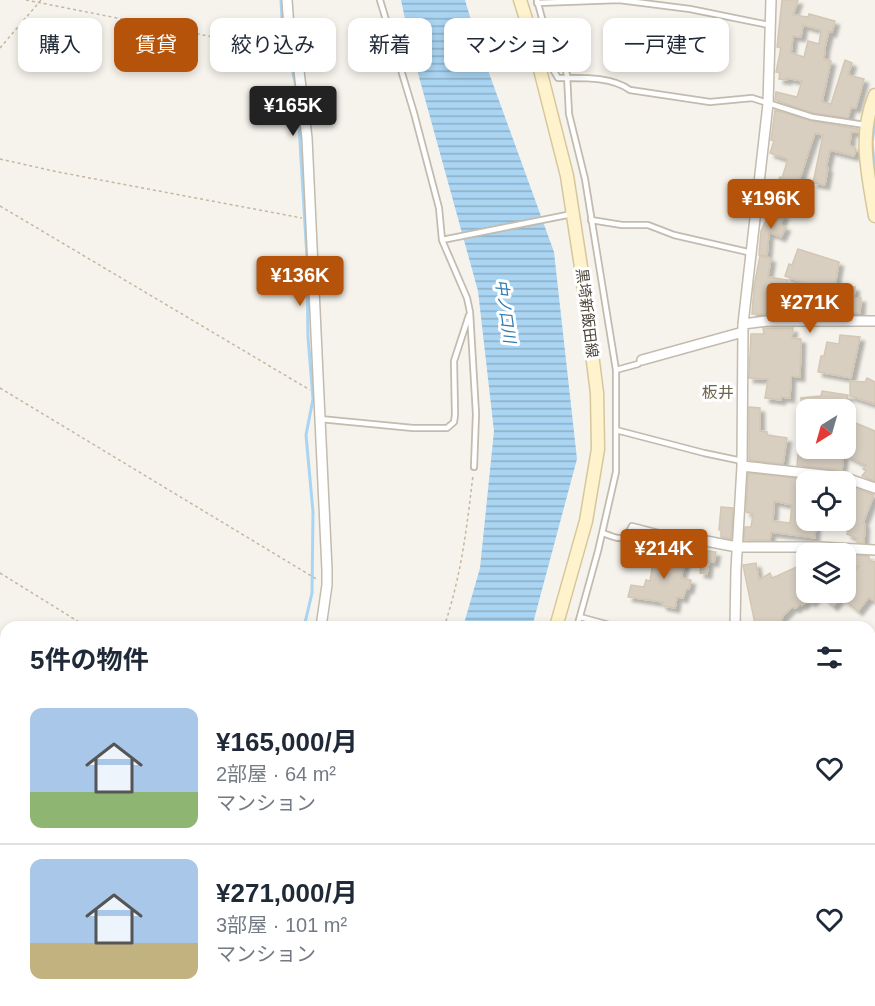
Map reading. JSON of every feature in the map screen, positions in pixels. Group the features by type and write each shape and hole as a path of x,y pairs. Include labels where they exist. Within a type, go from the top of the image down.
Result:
{"main road":[{"name":"黒埼新飯田線","path":"520,0 526,18"},
{"name":"黒埼新飯田線","path":"540,72 564,166 597,393 598,449 586,521 558,621"},
{"path":"875,95 865,125 865,149 875,216"}],"street":[{"path":"288,0 289,18"},
{"path":"735,621 742,463 743,328 768,104 771,0"},
{"path":"299,72 307,138 327,585 322,621"},
{"path":"642,360 767,321 875,321"},
{"path":"742,463 843,477 875,488"},
{"path":"675,535 737,547 820,547 875,550"}],"lane":[{"path":"380,0 414,113 445,239 470,312 476,414 474,467"},
{"path":"579,621 603,533 616,472 616,370 585,179 569,114 567,78 561,53 555,38 545,29 537,1 619,0 690,9 770,26"},
{"path":"555,72 558,78 581,78 622,84 630,90 687,99 710,102 752,98 812,117 865,125"},
{"path":"445,239 571,215"},
{"path":"591,220 622,225 648,225 674,235 752,253"},
{"path":"320,419 413,428 447,428 454,422 455,415 454,361 470,312"},
{"path":"616,370 638,364 642,360"},
{"path":"616,430 742,463"},
{"path":"603,533 621,539 632,526 675,535"},
{"path":"580,617 595,621"}],"path":[{"path":"26,0 210,36"},
{"path":"0,48 41,0"},
{"path":"0,159 237,207 310,219"},
{"path":"0,206 318,395"},
{"path":"0,388 327,585"},
{"path":"446,621 455,594 465,542 474,467"},
{"path":"0,573 77,621"}],"water":[{"name":"中ノ口川","path":"401,0 465,0 470,18 444,18 444,72 489,72 554,252 577,459 534,621 465,621 480,568 494,431 478,291 418,72 432,72 432,18 405,18"}],"building":[{"path":"782,0 798,0 793,15 808,17 809,14 835,21 832,32 829,31 825,47 824,59 831,61 822,102 831,104 845,60 852,63 848,75 864,79 856,108 851,107 848,118 813,113 775,100 776,92 797,97 802,81 779,79 780,73 776,72 781,48 777,47","holes":["803,25 821,30 819,44 808,41 804,57 791,53 793,36 801,37"]},
{"path":"775,110 811,121 858,129 858,132 851,132 850,145 856,149 854,156 830,150 825,185 813,183 823,135 815,133 800,178 794,190 791,189 785,202 771,196 780,177 782,178 788,159 770,153 774,141 771,140"},
{"path":"768,210 784,215 780,225 786,227 781,237 769,232 767,256 759,255 761,231"},
{"path":"798,249 839,262 835,286 855,287 854,298 861,298 860,313 832,312 833,305 809,300 810,296 842,296 785,276"},
{"path":"760,256 771,258 768,277 788,280 785,295 774,293 771,309 793,308 793,314 752,314 754,286"},
{"path":"763,328 793,328 792,338 801,339 800,377 791,376 790,398 781,397 781,400 765,398 768,379 749,378 751,334 764,334"},
{"path":"840,335 860,337 851,378 818,372 827,342 839,344"},
{"path":"867,378 875,382 875,404 850,396 850,381 865,382"},
{"path":"822,391 848,395 847,399 801,399 821,396"},
{"path":"749,407 760,408 760,431 767,432 767,435 787,438 783,464 749,460"},
{"path":"856,423 875,431 875,481 862,476 866,471 863,469 866,465 854,459 856,459"},
{"path":"798,459 843,459 842,470 797,465"},
{"path":"748,473 796,478 796,531 815,531 815,538 771,532 770,540 744,540 745,527 751,527 753,514 746,512","holes":["774,501 792,505 790,523 773,521"]},
{"path":"856,488 874,495 863,523 865,524 864,543 857,542 857,538 847,534 856,531"},
{"path":"721,507 733,508 731,539 721,537 721,530 719,530"},
{"path":"659,549 687,555 681,578 691,580 689,589 686,589 683,598 677,597 675,608 662,605 663,602 628,597 631,585 644,587 646,580 650,581 654,556 657,556"},
{"path":"703,550 716,552 714,562 709,561 707,574 700,573"},
{"path":"856,555 869,556 869,561 875,562 875,602 869,597 858,611 848,603 856,603 856,570 859,566 856,566"},
{"path":"756,563 759,580 770,573 772,578 796,567 796,603 801,603 796,608 792,607 781,621 754,621 743,565"}],"waterway":[{"path":"281,0 282,19 297,92 313,399 306,435 313,512 312,593 305,621"},
{"path":"875,124 872,142 875,171"}],"district":[{"name":"板井","path":"718,392"}]}
